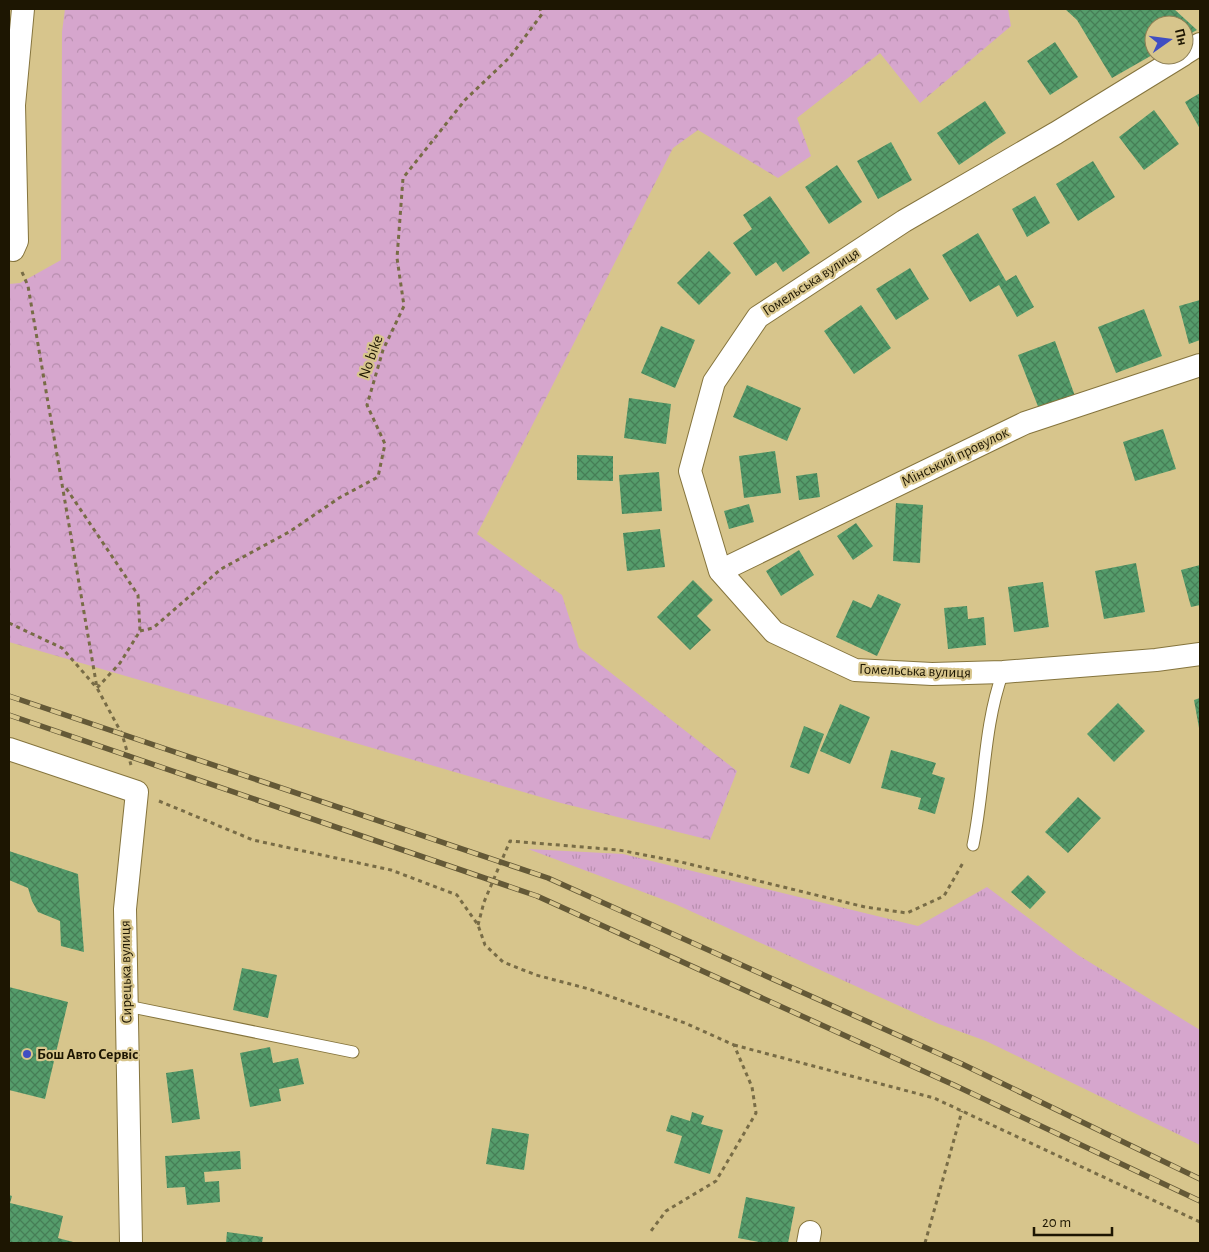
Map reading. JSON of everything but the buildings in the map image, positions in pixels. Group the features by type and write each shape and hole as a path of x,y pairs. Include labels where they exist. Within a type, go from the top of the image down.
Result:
{"street":[{"path":"11,252 18,241 14,105 23,9"},
{"name":"Гомельська вулиця","path":"1167,65 1056,133 904,221 758,317 714,382 690,471 720,571 774,632 855,670 932,674 1003,672 1156,660 1200,654"},
{"name":"Мінський провулок","path":"720,571 1026,423 1200,365"},
{"path":"9,749 137,792"},
{"name":"Сирецька вулиця","path":"131,1243 125,909 137,792"}],"lane":[{"path":"973,845 980,815 997,688 1003,672"},
{"path":"127,1006 353,1052"}],"path":[{"name":"No bike","path":"140,631 153,628 221,569 289,532 339,498 378,477 385,444 367,405 383,350 404,306 396,258 403,178 465,100 510,58 542,14 540,9"},
{"path":"11,252 28,286 63,483 96,688"},
{"path":"63,483 138,595 140,631 120,663 96,688"},
{"path":"9,623 62,648 96,688 122,734 137,792 253,840 391,870 457,895 478,925 485,946 503,962 659,1014 734,1045 934,1098 1200,1222"},
{"path":"478,925 484,902 510,841 619,850 681,862 866,907 907,912 944,896 973,845"},
{"path":"651,1230 666,1211 716,1180 756,1113 752,1087 734,1045"},
{"path":"925,1243 962,1111"}],"green space":[{"path":"65,9 1008,9 1011,26 920,103 880,53 797,118 811,156 778,178 698,130 673,148 477,534 562,595 579,648 737,771 710,840 561,803 9,642 9,284 20,283 61,260 62,32"},
{"path":"528,849 623,854 918,926 987,887 1078,955 1200,1030 1200,1145 986,1041 939,1024 675,904"}],"railway":[{"path":"9,696 548,878 962,1064 1200,1179"},
{"path":"9,715 537,896 954,1085 1200,1201"}],"place":[{"name":"Бош Авто Сервіс","path":"27,1054"}]}
